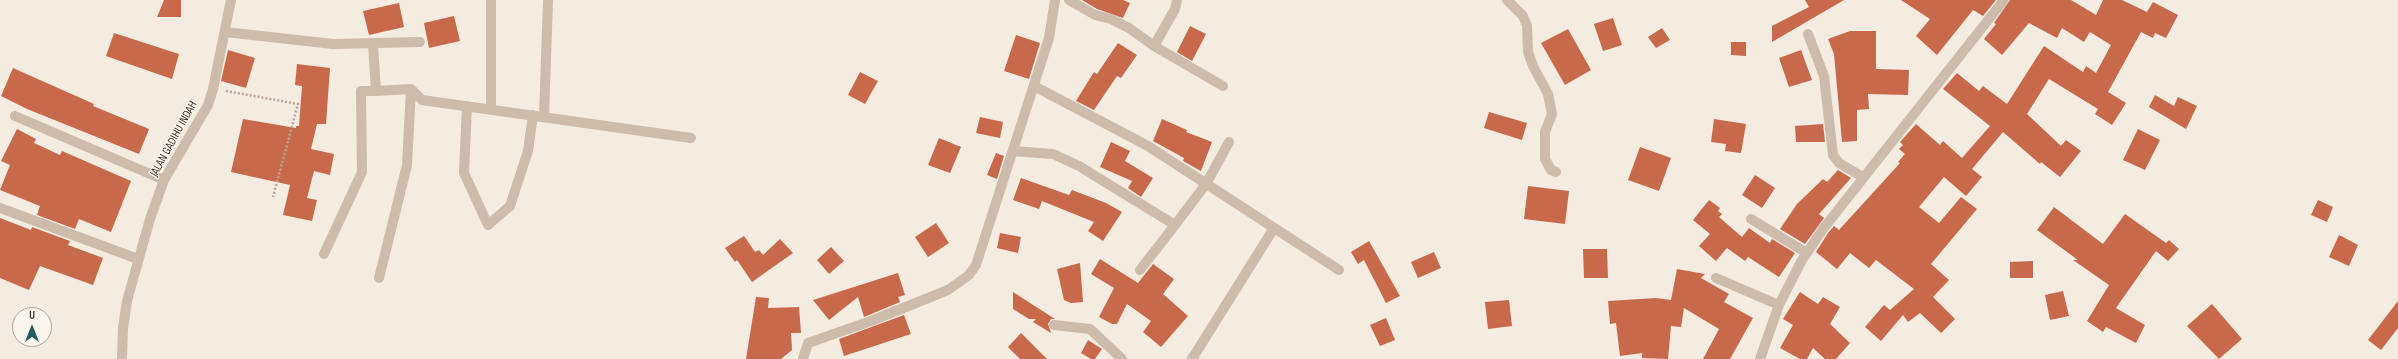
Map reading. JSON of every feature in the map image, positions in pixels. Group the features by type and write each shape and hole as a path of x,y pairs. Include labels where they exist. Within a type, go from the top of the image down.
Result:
{"street":[{"name":"JALAN GADIHU INDAH","path":"122,359 123,328 127,301 138,259 164,180 208,105 213,89 231,0"},
{"path":"491,0 491,110"},
{"path":"544,117 548,0"},
{"path":"803,359 808,343 871,321 948,290 969,275 976,265 1034,86 1054,19 1056,0"},
{"path":"1069,0 1095,15 1111,19 1129,28 1154,46 1223,86"},
{"path":"1154,46 1169,20 1177,0"},
{"path":"1507,0 1523,16 1527,26 1530,59 1548,94 1552,114 1544,132 1544,159 1551,170 1556,172"},
{"path":"1760,359 1779,305 1807,253 1863,177 2004,0"},
{"path":"225,32 333,44 373,45 420,42"},
{"path":"1808,34 1822,68 1833,154 1839,163 1863,177"},
{"path":"373,45 376,91"},
{"path":"1034,86 1148,146 1339,270"},
{"path":"324,254 362,172 361,91 411,89 422,100 691,138"},
{"path":"379,278 407,165 411,89"},
{"path":"467,106 464,173 488,225 510,206 528,151 533,115"},
{"path":"16,116 164,180"},
{"path":"1140,270 1206,184 1229,142"},
{"path":"1013,151 1053,154 1079,166 1175,225"},
{"path":"0,208 138,259"},
{"path":"1751,218 1807,253"},
{"path":"1192,359 1274,228"},
{"path":"1716,278 1779,305"},
{"path":"1054,325 1090,329 1122,359"}],"path":[{"path":"213,89 298,104 273,198"}],"building":[{"path":"164,0 181,0 181,17 157,17"},
{"path":"1082,0 1123,0 1130,3 1123,18 1097,9"},
{"path":"1805,0 1844,0 1772,42 1772,26 1809,7"},
{"path":"1901,0 1996,0 1983,16 1973,10 1937,55 1916,36 1930,19"},
{"path":"2010,0 2071,0 2096,15 2103,0 2122,0 2147,12 2153,2 2178,15 2166,38 2155,33 2153,38 2141,32 2108,92 2126,103 2112,125 2095,114 2098,109 2049,79 2027,114 2061,146 2066,140 2081,151 2060,177 2041,162 2040,164 2003,132 1972,169 1982,177 1966,196 1944,177 1919,207 1939,223 1961,197 1977,209 1931,264 1949,280 1933,297 1955,319 1941,333 1920,313 1908,322 1903,315 1881,341 1865,327 1884,305 1890,310 1914,289 1876,260 1869,268 1850,253 1837,269 1816,252 1828,233 1834,226 1839,230 1900,163 1898,162 1905,154 1899,149 1903,145 1900,142 1916,124 1940,145 1943,141 1962,158 1990,126 1943,89 1957,73 1979,91 1983,86 2007,104 2044,46 2083,72 2086,66 2096,73 2111,45 2090,32 2084,42 2062,28 2057,38 2029,23 2002,55 1984,39 1996,24 1994,23"},
{"path":"399,3 404,27 369,35 363,11"},
{"path":"454,16 460,41 429,48 424,23"},
{"path":"1613,18 1622,45 1603,51 1594,24"},
{"path":"1190,26 1206,34 1192,61 1177,52"},
{"path":"1662,28 1670,40 1656,48 1648,37"},
{"path":"1568,29 1591,70 1565,85 1541,43"},
{"path":"1850,31 1876,31 1876,69 1909,70 1908,95 1868,94 1869,109 1857,110 1857,141 1842,142 1834,54 1828,39"},
{"path":"114,33 179,54 172,79 106,56"},
{"path":"1016,35 1040,43 1029,79 1004,71"},
{"path":"1731,42 1746,42 1746,56 1731,55"},
{"path":"1118,43 1137,55 1121,78 1117,76 1094,110 1076,101 1094,72 1097,74"},
{"path":"228,50 255,58 246,88 221,81"},
{"path":"1801,50 1812,80 1789,87 1779,58"},
{"path":"297,64 330,68 326,124 317,124 311,149 334,154 330,175 314,171 307,198 317,200 312,221 283,215 290,185 231,172 243,119 296,128 296,126 299,126 302,86 295,85"},
{"path":"13,68 94,104 93,106 149,129 139,154 27,109 1,96"},
{"path":"860,72 878,81 865,104 848,95"},
{"path":"2155,95 2174,106 2178,97 2197,106 2186,129 2149,107"},
{"path":"1489,112 1527,123 1522,140 1484,128"},
{"path":"980,117 1003,122 1000,138 976,133"},
{"path":"1162,119 1187,130 1186,132 1212,142 1201,171 1183,161 1184,158 1153,141"},
{"path":"1714,119 1746,124 1741,153 1725,151 1726,144 1711,142"},
{"path":"1823,124 1825,142 1796,142 1795,126"},
{"path":"17,129 36,139 34,143 60,155 62,151 131,181 111,232 79,219 75,229 37,215 40,206 0,190 10,165 1,161"},
{"path":"2138,129 2160,140 2145,170 2123,160"},
{"path":"939,138 961,147 950,173 928,165"},
{"path":"1111,142 1130,151 1125,161 1153,178 1141,197 1128,188 1132,181 1100,167"},
{"path":"1640,147 1671,158 1659,191 1628,180"},
{"path":"996,153 1004,156 997,179 987,175"},
{"path":"1838,170 1851,178 1819,214 1824,218 1805,244 1780,229 1797,204 1823,179 1827,182"},
{"path":"1755,175 1775,188 1762,208 1742,195"},
{"path":"1021,178 1069,195 1072,190 1106,203 1122,212 1103,241 1088,231 1094,222 1042,201 1039,209 1013,200"},
{"path":"1528,186 1569,191 1565,224 1524,219"},
{"path":"1709,200 1720,208 1718,211 1722,214 1719,217 1742,237 1749,228 1770,243 1772,239 1795,253 1779,277 1748,257 1745,261 1727,248 1716,261 1699,246 1710,234 1693,220"},
{"path":"2318,200 2333,207 2327,222 2311,215"},
{"path":"2054,207 2103,244 2125,214 2166,243 2169,240 2179,249 2168,261 2156,251 2116,308 2145,325 2136,343 2106,327 2103,332 2087,321 2109,285 2073,260 2078,260 2037,230"},
{"path":"0,218 31,230 32,227 70,241 68,245 103,258 93,285 40,266 29,290 0,278"},
{"path":"936,223 949,243 928,257 915,237"},
{"path":"1000,233 1021,237 1018,253 997,248"},
{"path":"2339,235 2358,245 2349,266 2329,257"},
{"path":"744,236 755,252 759,250 763,255 780,239 793,253 752,282 737,260 735,262 725,248"},
{"path":"1369,241 1400,296 1386,303 1364,260 1358,264 1351,252"},
{"path":"831,247 844,261 829,274 817,260"},
{"path":"1583,249 1607,249 1608,278 1584,278"},
{"path":"1434,252 1441,268 1418,278 1411,262"},
{"path":"1100,259 1138,283 1153,264 1174,279 1163,294 1188,316 1161,347 1143,332 1151,321 1127,304 1117,324 1112,324 1099,317 1114,288 1091,274"},
{"path":"2033,261 2033,278 2010,278 2010,262"},
{"path":"1080,263 1083,302 1071,303 1064,300 1057,269"},
{"path":"1677,269 1705,274 1701,278 1729,294 1724,302 1753,318 1730,359 1703,359 1719,329 1684,308 1681,327 1671,326 1668,359 1642,358 1642,353 1620,356 1616,323 1610,324 1608,301 1656,298 1671,300"},
{"path":"898,273 905,295 898,297 900,302 864,317 858,297 829,320 813,300"},
{"path":"2063,291 2069,316 2050,320 2045,295"},
{"path":"1013,292 1055,319 1051,319 1048,324 1051,333 1033,322 1036,319 1029,319 1013,309"},
{"path":"1800,292 1818,304 1823,297 1840,307 1830,324 1850,343 1836,359 1825,359 1813,348 1807,359 1800,359 1780,348 1793,325 1783,319"},
{"path":"756,297 769,298 768,308 799,307 801,333 791,333 792,350 781,359 746,359"},
{"path":"1509,300 1512,326 1488,329 1485,302"},
{"path":"2398,301 2398,328 2381,350 2368,340"},
{"path":"2212,304 2242,339 2219,359 2187,326"},
{"path":"904,315 911,334 844,356 839,339"},
{"path":"1386,318 1395,340 1380,346 1370,325"},
{"path":"1021,333 1047,359 1020,359 1008,347"},
{"path":"1088,340 1102,349 1095,359 1091,359 1081,353"}]}
